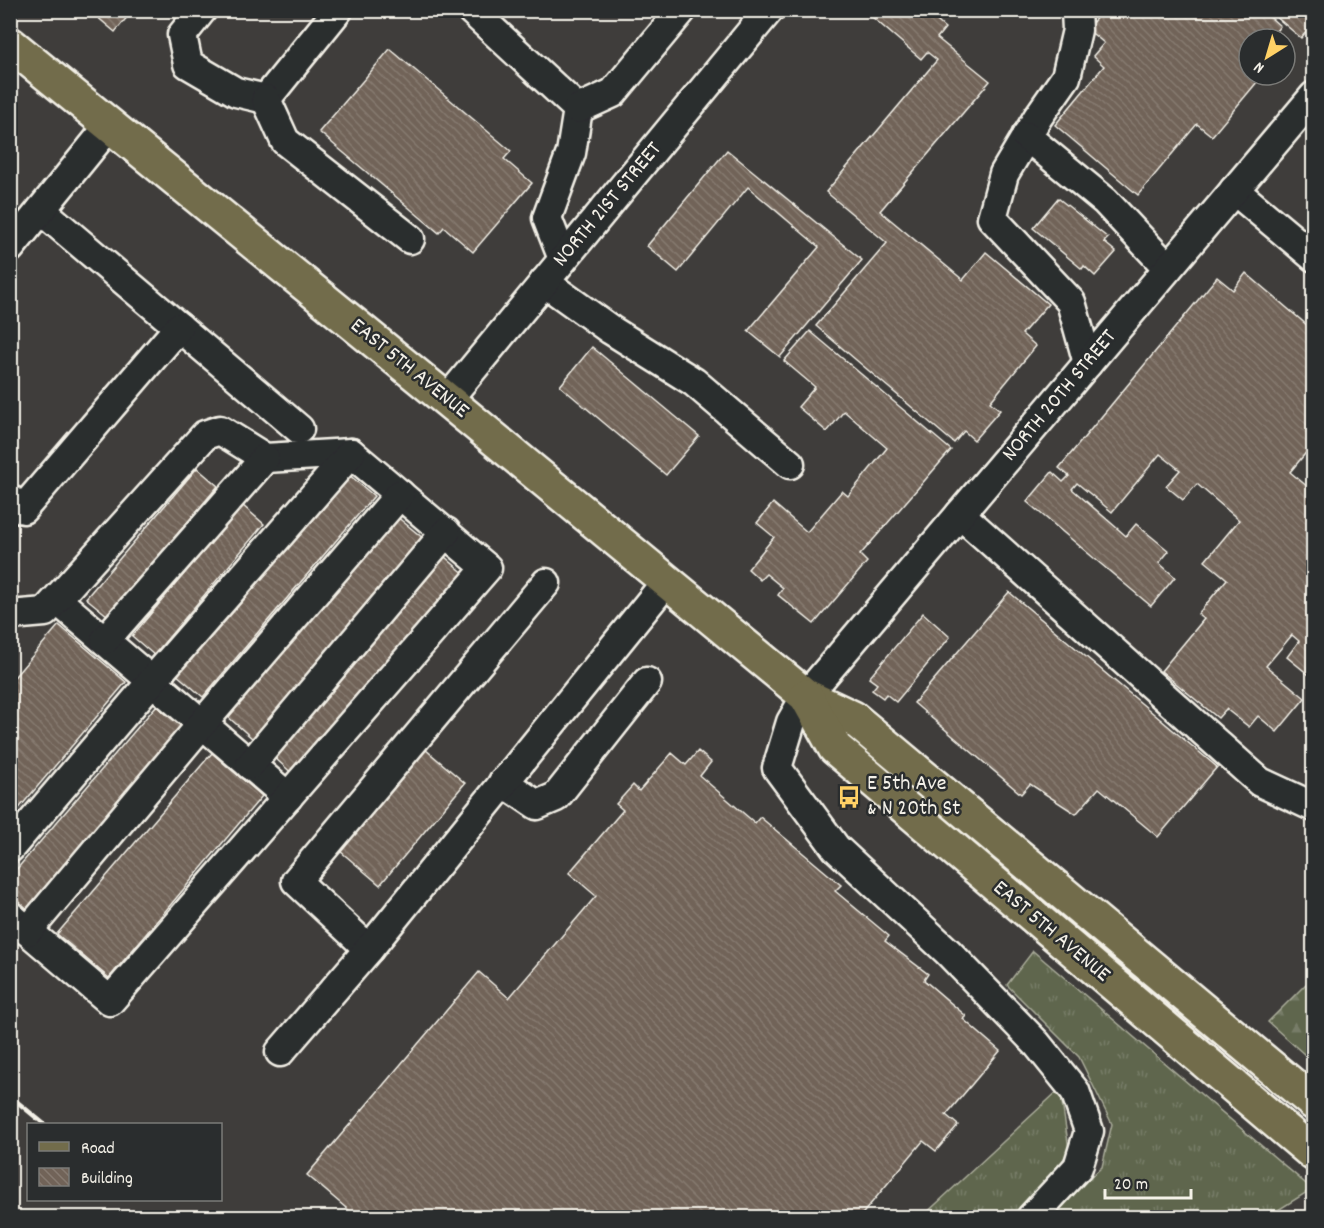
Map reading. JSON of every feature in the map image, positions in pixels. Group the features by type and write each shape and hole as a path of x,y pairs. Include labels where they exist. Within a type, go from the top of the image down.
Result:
{"main road":[{"name":"EAST 5TH AVENUE","path":"10,44 447,399 806,696 853,718 1314,1102"},
{"name":"EAST 5TH AVENUE","path":"806,696 835,748 1314,1154"}],"street":[{"path":"202,10 182,35 189,64 236,92 266,99"},
{"path":"266,99 338,10"},
{"path":"471,10 578,109"},
{"path":"578,109 613,93 682,10"},
{"name":"NORTH 21ST STREET","path":"447,399 769,10"},
{"path":"1076,10 1077,30 1066,77 1026,136 1004,174 992,218 1071,302 1088,363"},
{"name":"NORTH 20TH STREET","path":"1031,1218 1078,1167 1089,1131 1075,1091 1037,1044 948,952 836,848 777,768 791,722 806,696 1314,96"},
{"path":"266,99 285,141 410,239"},
{"path":"563,259 547,218 571,153 578,109"},
{"path":"10,248 110,125"},
{"path":"1026,136 1105,201 1168,268"},
{"path":"1234,190 1314,257"},
{"path":"41,210 299,429"},
{"path":"544,282 611,330 694,382 790,464"},
{"path":"10,499 22,509 179,327"},
{"path":"10,615 45,612 205,435 220,430 265,458 351,453 446,532 487,567 110,1001 19,924 202,723 400,494"},
{"path":"10,848 351,453"},
{"path":"105,640 265,458"},
{"path":"960,514 1260,782 1314,807"},
{"path":"250,765 446,532"},
{"path":"280,1052 369,949 667,581"},
{"path":"369,949 297,881 546,583"},
{"path":"57,600 288,797"},
{"path":"503,782 537,805 556,797 647,682"}],"green space":[{"path":"1033,951 1312,1189 1267,1217 1045,1217 1102,1167 1112,1124 1079,1057 1007,985"},
{"path":"1313,977 1313,1062 1268,1022"},
{"path":"1060,1089 1069,1149 1052,1180 1020,1218 921,1218"}],"building":[{"path":"89,10 133,10 115,32"},
{"path":"864,10 924,10 945,28 937,38 990,81 880,211 963,280 986,252 1048,304 1022,334 1036,346 990,402 1000,410 974,440 964,431 954,443 816,326 887,243 826,192 937,60 927,52 921,59"},
{"path":"1103,10 1262,10 1280,26 1237,27 1237,87 1253,87 1212,136 1197,124 1138,195 1055,125 1104,66 1093,56 1104,43 1087,29"},
{"path":"1268,10 1314,10 1314,23 1301,38 1297,35 1297,27 1288,27"},
{"path":"390,49 511,151 504,159 532,183 473,252 444,227 439,233 319,132"},
{"path":"727,150 862,260 780,357 748,331 819,247 748,187 678,272 647,246"},
{"path":"1058,198 1108,238 1104,242 1116,252 1095,276 1084,266 1082,269 1033,228"},
{"path":"1246,273 1314,331 1314,443 1290,472 1314,492 1314,679 1287,657 1299,641 1292,635 1266,666 1305,698 1277,732 1258,716 1249,727 1226,709 1218,718 1161,671 1204,619 1198,614 1227,579 1205,561 1239,520 1197,484 1183,500 1166,486 1180,470 1160,454 1112,512 1077,483 1072,489 1126,536 1136,524 1169,551 1159,563 1175,577 1151,606 1027,502 1052,472 1063,482 1069,476 1059,468 1217,277 1233,290"},
{"path":"810,331 951,450 860,555 867,562 814,624 778,595 783,588 766,574 760,580 748,569 774,537 757,523 773,503 807,532 842,491 848,496 887,448 844,411 827,432 798,407 815,387 784,361"},
{"path":"592,347 699,436 666,475 560,386"},
{"path":"197,468 218,486 108,616 86,598"},
{"path":"347,473 374,496 203,697 176,674"},
{"path":"242,505 264,524 154,655 132,636"},
{"path":"396,516 423,538 253,739 227,716"},
{"path":"445,557 467,576 296,777 275,758"},
{"path":"1009,592 1217,767 1158,837 1099,788 1076,814 1030,784 1021,794 914,703"},
{"path":"923,613 950,637 896,702 886,694 883,698 872,690 877,684 869,678"},
{"path":"59,625 126,682 10,819 10,682"},
{"path":"156,706 181,726 29,910 10,894 10,877"},
{"path":"425,749 465,783 380,885 340,851"},
{"path":"698,751 711,762 700,776 755,823 760,817 841,885 835,891 889,936 885,941 928,974 924,980 966,1016 963,1019 1000,1051 946,1115 958,1125 936,1151 923,1141 859,1218 358,1218 307,1175 479,972 509,998 596,896 569,873 623,810 616,804 633,785 639,791 672,753 686,765"},
{"path":"212,753 262,796 109,978 57,934"}],"railway":[{"path":"10,1096 43,1123"}],"place":[{"name":"E 5th Ave & N 20th St","path":"849,797"}]}
